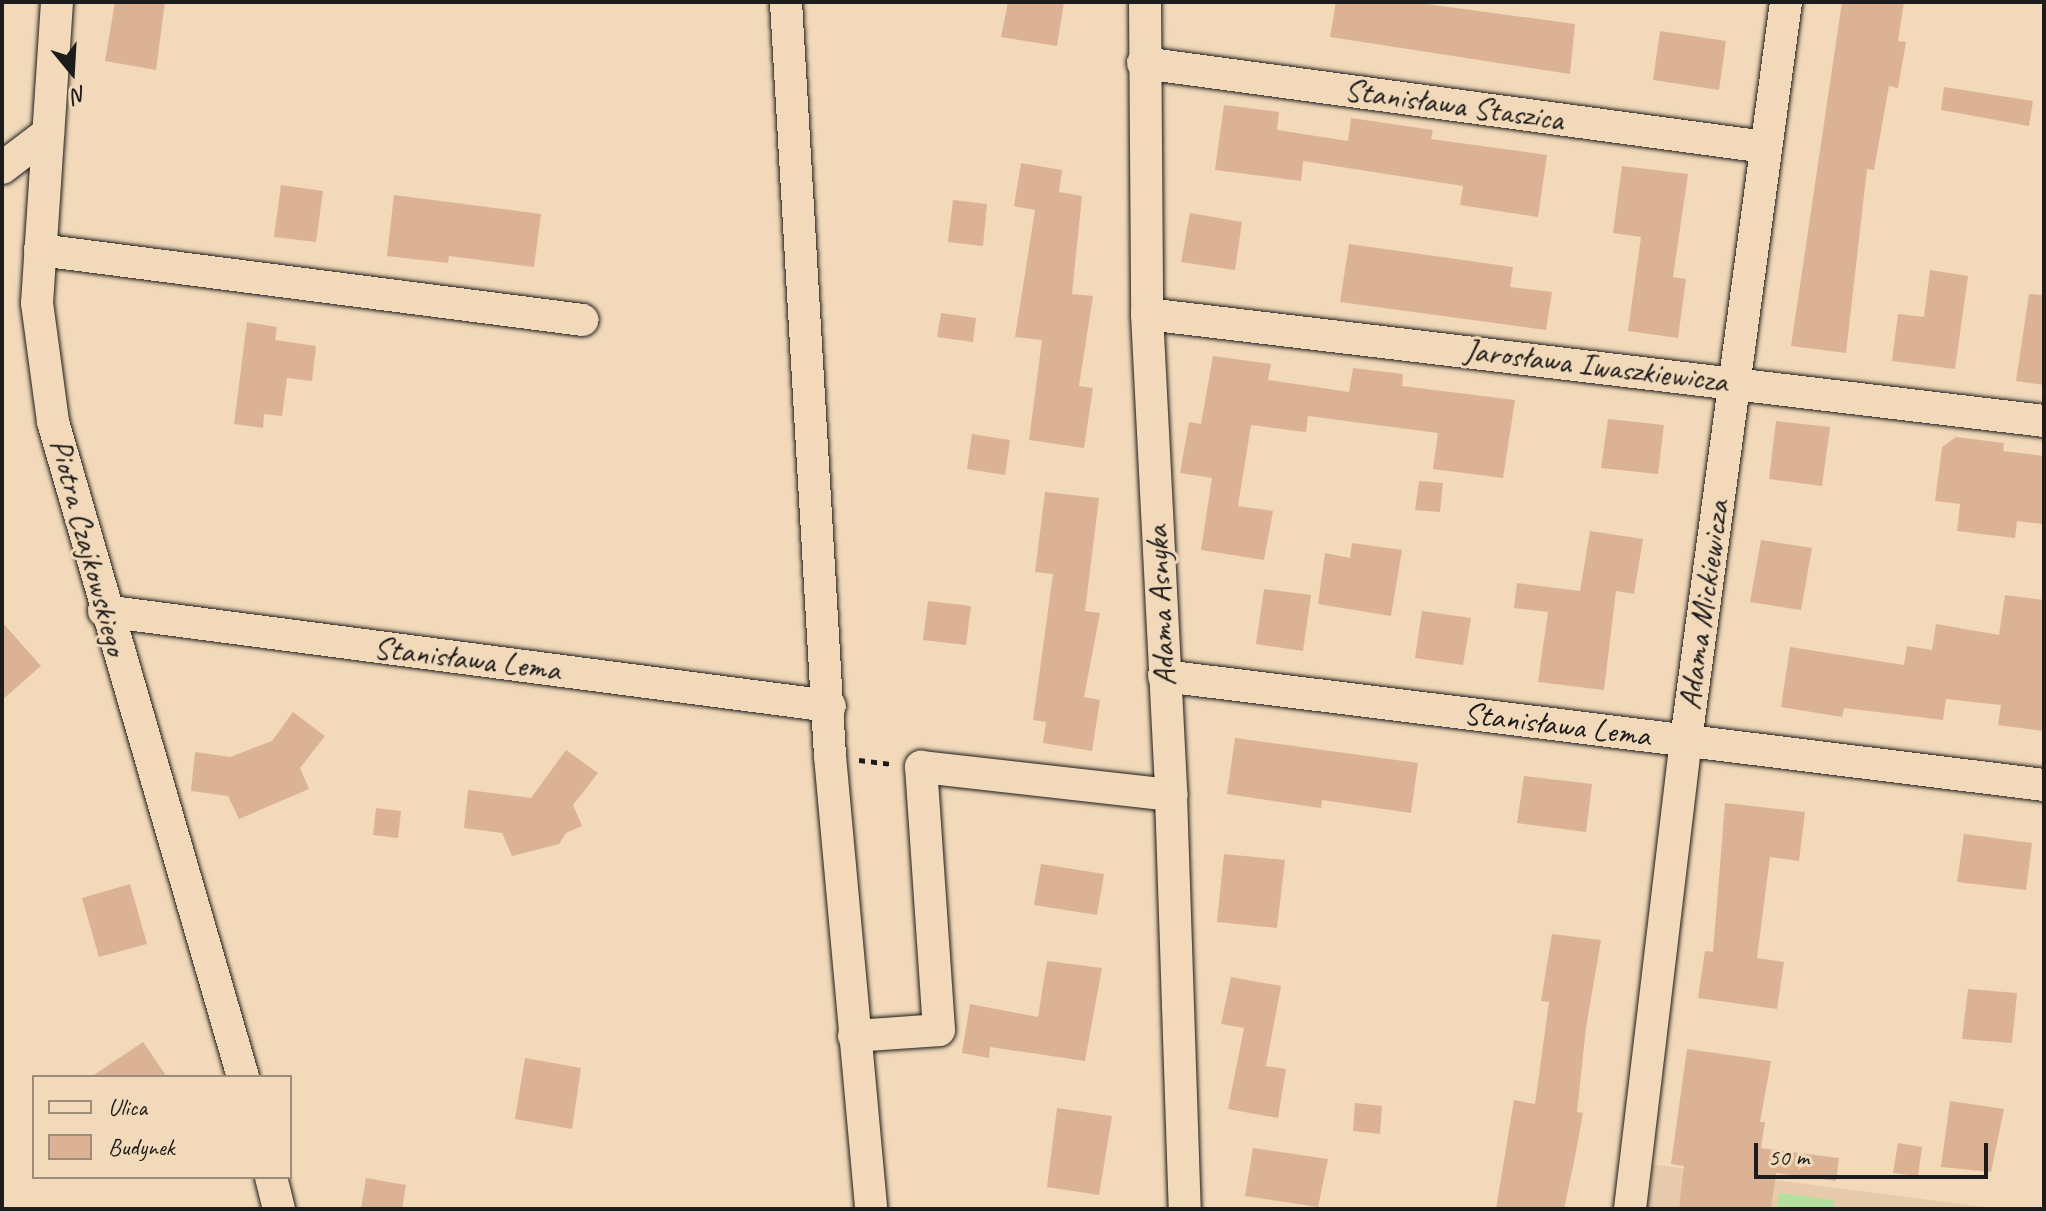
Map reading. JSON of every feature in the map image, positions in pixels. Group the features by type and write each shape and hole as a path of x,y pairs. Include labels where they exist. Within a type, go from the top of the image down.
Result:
{"street":[{"name":"Piotra Czajkowskiego","path":"57,2 37,303 53,422 104,611 242,1075"},
{"path":"786,2 830,706 830,756 871,1209"},
{"name":"Adama Asnyka","path":"1145,2 1147,314 1171,795 1185,1209"},
{"name":"Adama Mickiewicza","path":"1630,1209 1686,740 1786,2"},
{"name":"Stanisława Staszica","path":"1143,63 1765,147"},
{"path":"2,168 48,133"},
{"path":"40,250 583,320"},
{"name":"Jarosława Iwaszkiewicza","path":"1147,314 2044,421"},
{"name":"Stanisława Lema","path":"104,611 830,706"},
{"name":"Stanisława Lema","path":"1164,676 2044,785"},
{"path":"854,1036 939,1030 921,767 1171,795"},
{"path":"272,1179 279,1209"}],"path":[{"path":"830,756 921,767"}],"shaded area":[{"path":"1649,1164 2000,1209 1645,1209"}],"green space":[{"path":"1779,1193 1834,1200 1833,1209 1777,1209"}],"building":[{"path":"115,2 165,2 156,70 105,61"},
{"path":"1008,2 1064,2 1057,46 1001,37"},
{"path":"1336,2 1412,2 1575,24 1570,74 1330,37"},
{"path":"1842,2 1904,2 1898,41 1906,42 1898,88 1889,86 1874,170 1867,169 1846,353 1791,346"},
{"path":"1660,31 1726,41 1719,90 1653,80"},
{"path":"1944,87 2033,101 2029,126 1941,110"},
{"path":"1224,105 1279,112 1277,130 1348,141 1351,118 1433,130 1431,139 1547,155 1538,217 1460,205 1463,186 1303,161 1301,181 1215,170"},
{"path":"1021,163 1062,170 1059,192 1082,196 1072,294 1093,296 1079,386 1093,388 1084,448 1029,440 1042,340 1015,337 1035,210 1014,206"},
{"path":"1622,166 1688,174 1673,277 1686,279 1678,338 1628,331 1641,237 1613,233"},
{"path":"281,185 323,191 316,242 274,237"},
{"path":"394,195 541,214 534,267 449,256 448,263 387,256"},
{"path":"953,200 987,204 983,246 948,242"},
{"path":"1190,213 1242,222 1235,270 1181,262"},
{"path":"1349,244 1513,267 1510,287 1552,292 1546,330 1340,302"},
{"path":"1930,270 1968,276 1955,369 1892,361 1898,314 1924,317"},
{"path":"2029,294 2044,295 2044,385 2016,381"},
{"path":"941,313 976,318 973,342 937,337"},
{"path":"247,322 277,327 275,340 316,346 312,381 287,378 282,416 264,414 263,428 234,424"},
{"path":"1213,356 1271,364 1268,380 1349,392 1353,368 1403,374 1402,386 1515,400 1503,478 1433,469 1438,433 1308,416 1306,432 1251,425 1238,506 1273,511 1264,560 1201,550 1212,478 1180,473 1189,422 1201,424"},
{"path":"1608,419 1664,425 1658,474 1601,468"},
{"path":"1776,421 1830,427 1822,486 1769,479"},
{"path":"972,434 1010,440 1005,475 967,469"},
{"path":"1956,437 2004,443 2003,451 2044,456 2044,524 2017,521 2015,538 1957,531 1960,504 1935,501 1942,447"},
{"path":"1419,481 1443,483 1440,512 1415,510"},
{"path":"1045,492 1099,498 1085,611 1100,613 1084,697 1100,700 1092,751 1043,743 1046,722 1033,720 1053,574 1035,572"},
{"path":"1590,531 1643,539 1634,594 1616,591 1604,690 1538,682 1548,612 1514,608 1517,583 1580,591"},
{"path":"1761,540 1812,548 1801,610 1750,602"},
{"path":"1352,543 1402,550 1391,616 1318,604 1325,553 1350,558"},
{"path":"1264,589 1311,595 1303,651 1256,644"},
{"path":"2005,595 2044,600 2044,731 1998,725 2001,705 1946,699 1943,720 1844,708 1842,717 1781,707 1790,647 1904,665 1907,646 1932,650 1936,624 1999,635"},
{"path":"928,601 971,606 966,645 923,640"},
{"path":"1422,611 1471,618 1463,665 1415,658"},
{"path":"2,622 41,666 2,700"},
{"path":"293,712 325,736 300,768 309,789 239,819 228,796 191,791 195,752 230,757 272,741"},
{"path":"1235,738 1418,763 1411,813 1322,800 1321,808 1227,794"},
{"path":"566,750 598,773 573,805 582,826 566,833 559,844 512,856 502,833 464,828 468,790 531,798"},
{"path":"1524,776 1592,784 1586,832 1517,823"},
{"path":"1725,803 1805,812 1799,861 1770,857 1757,958 1784,962 1777,1009 1698,998 1705,951 1713,952"},
{"path":"376,808 401,811 398,838 373,835"},
{"path":"1964,834 2032,843 2026,890 1957,882"},
{"path":"1224,854 1285,860 1277,928 1217,922"},
{"path":"1041,864 1104,874 1097,915 1034,905"},
{"path":"130,884 147,944 99,957 82,898"},
{"path":"1552,934 1601,940 1586,1028 1577,1112 1583,1113 1574,1162 1564,1209 1496,1209 1514,1100 1535,1104 1549,1002 1541,1001"},
{"path":"1047,961 1102,968 1085,1061 990,1047 989,1058 962,1053 970,1004 1038,1017"},
{"path":"1231,977 1281,986 1266,1066 1286,1069 1278,1118 1228,1109 1244,1028 1221,1024"},
{"path":"1968,989 2017,993 2012,1043 1962,1039"},
{"path":"143,1042 166,1075 94,1075"},
{"path":"1687,1049 1771,1061 1760,1122 1765,1122 1761,1148 1839,1158 1836,1181 1776,1173 1771,1209 1679,1209 1684,1166 1671,1164"},
{"path":"525,1058 581,1068 572,1129 515,1119"},
{"path":"1950,1101 2004,1109 1991,1172 1941,1167"},
{"path":"1355,1103 1382,1106 1380,1134 1353,1131"},
{"path":"1057,1108 1112,1116 1099,1195 1047,1187"},
{"path":"1898,1143 1922,1147 1918,1176 1893,1173"},
{"path":"1253,1148 1328,1159 1318,1207 1245,1196"},
{"path":"366,1178 406,1185 402,1209 361,1209"}]}
